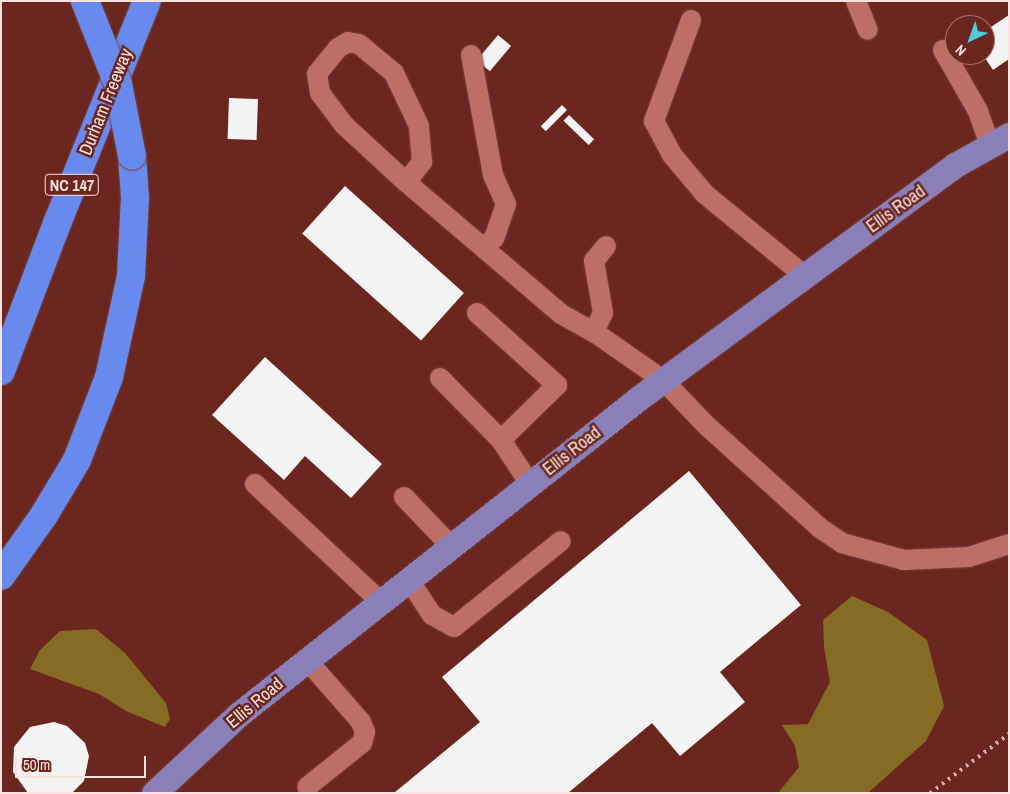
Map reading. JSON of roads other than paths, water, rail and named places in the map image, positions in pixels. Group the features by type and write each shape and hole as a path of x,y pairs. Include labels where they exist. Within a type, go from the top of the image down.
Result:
{"highway":[{"path":"1,576 44,515 77,460 110,377 131,276 135,198 132,156 118,84 85,1"},
{"name":"Durham Freeway","path":"1,371 61,213 147,1"}],"main road":[{"name":"Ellis Road","path":"156,792 239,714 663,380 956,165 1000,140"}],"lane":[{"path":"856,1 868,30"},
{"path":"691,20 654,120 672,154 705,194 805,276"},
{"path":"406,182 422,162 419,126 394,73 359,44 348,42 338,48 317,74 320,93 344,125 406,182 561,314 594,332 663,380 786,500 842,543 904,560 969,557 1009,544"},
{"path":"943,50 978,111 1000,140"},
{"path":"471,55 493,175 506,204 494,238 485,248"},
{"path":"594,332 603,313 594,261 606,246"},
{"path":"477,313 557,385 501,440"},
{"path":"440,378 501,440 530,484"},
{"path":"255,484 381,602"},
{"path":"404,497 451,546"},
{"path":"409,580 432,615 454,627 560,541"},
{"path":"307,660 361,722 365,732 362,742 307,787"}],"railway":[{"path":"930,793 1009,734"}]}
